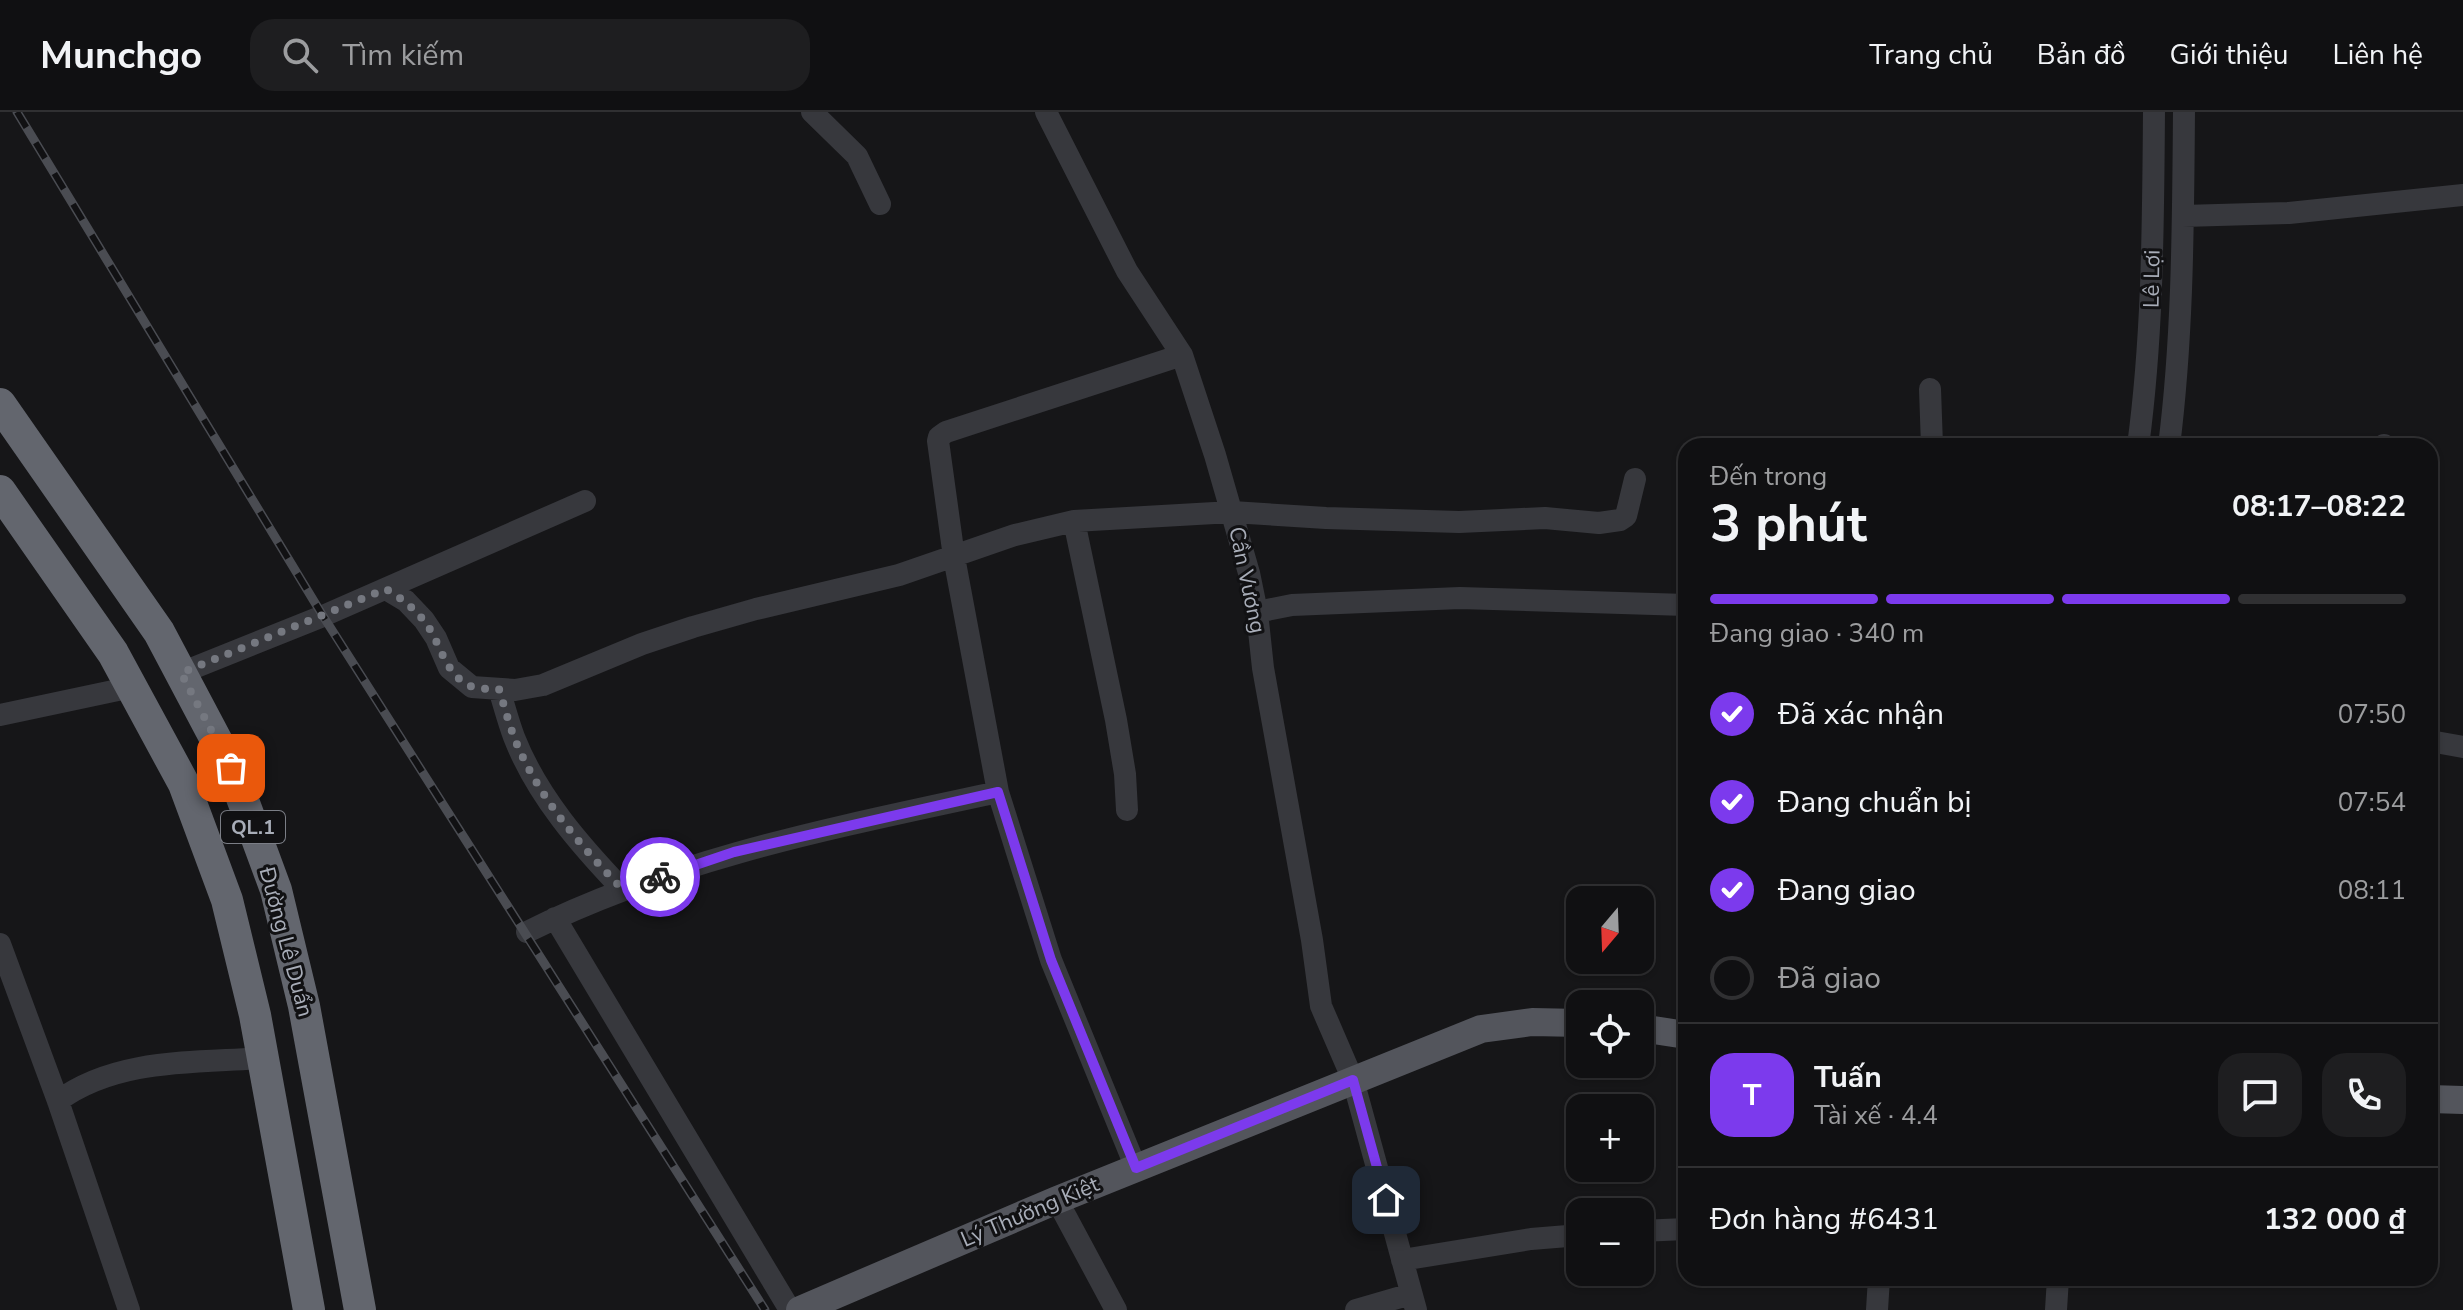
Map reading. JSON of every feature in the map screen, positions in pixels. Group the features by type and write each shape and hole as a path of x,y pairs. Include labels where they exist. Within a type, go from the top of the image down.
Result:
{"highway":[{"name":"Đường Lê Duẩn","path":"0,404 159,632 231,768 276,890 304,1006 360,1310"},
{"name":"QL.1","path":"0,491 113,653 184,784 227,900 255,1015 309,1310"}],"main road":[{"name":"Lý Thường Kiệt","path":"800,1310 1057,1200 1481,1029 1532,1022 1566,1023"},
{"path":"1654,1030 1678,1034"},
{"path":"2438,1099 2463,1100"}],"street":[{"path":"812,112 857,156 880,204"},
{"name":"Cần Vương","path":"1046,112 1127,271 1182,355 1232,512 1257,612 1263,668 1321,1006 1353,1080 1414,1302"},
{"name":"Lê Lợi","path":"2139,438 2152,297 2154,112"},
{"name":"Lê Lợi","path":"2170,438 2177,385 2184,112"},
{"path":"2183,216 2289,213 2463,195"},
{"path":"1136,1168 1051,960 998,792 954,557 938,441 941,435 1182,355"},
{"path":"2146,384 2177,385"},
{"path":"1930,389 1932,438"},
{"path":"386,589 406,601 424,620 449,668 472,687 515,690 543,685 642,644 693,627 899,575 1015,535 1074,521 1232,512 1459,522 1545,518 1609,522 1626,516 1635,479"},
{"path":"181,673 386,589 585,501"},
{"path":"1074,521 1116,720 1127,810"},
{"path":"1257,612 1292,605 1460,598 1678,605"},
{"path":"0,715 132,687"},
{"path":"499,689 514,738 537,782 590,856 623,890"},
{"path":"2438,742 2463,747"},
{"path":"527,932 583,904 734,852 998,792"},
{"path":"555,918 790,1310"},
{"path":"0,944 58,1101 129,1310"},
{"path":"58,1101 77,1087 100,1077 137,1068 263,1058"},
{"path":"1057,1200 1116,1310"},
{"path":"1654,1230 1678,1229"},
{"path":"1402,1260 1566,1236"},
{"path":"1877,1310 1878,1286"},
{"path":"2056,1310 2058,1286"},
{"path":"1356,1310 1414,1302"}],"railway":[{"path":"17,112 323,616 765,1310"}],"way so far":[{"path":"231,768 181,673 386,589 406,601 424,620 449,668 472,687 499,689 514,738 537,782 590,856 623,890 660,877"}],"route":[{"path":"660,877 734,852 825,829 998,792 1051,960 1136,1168 1353,1080 1386,1200"}]}
